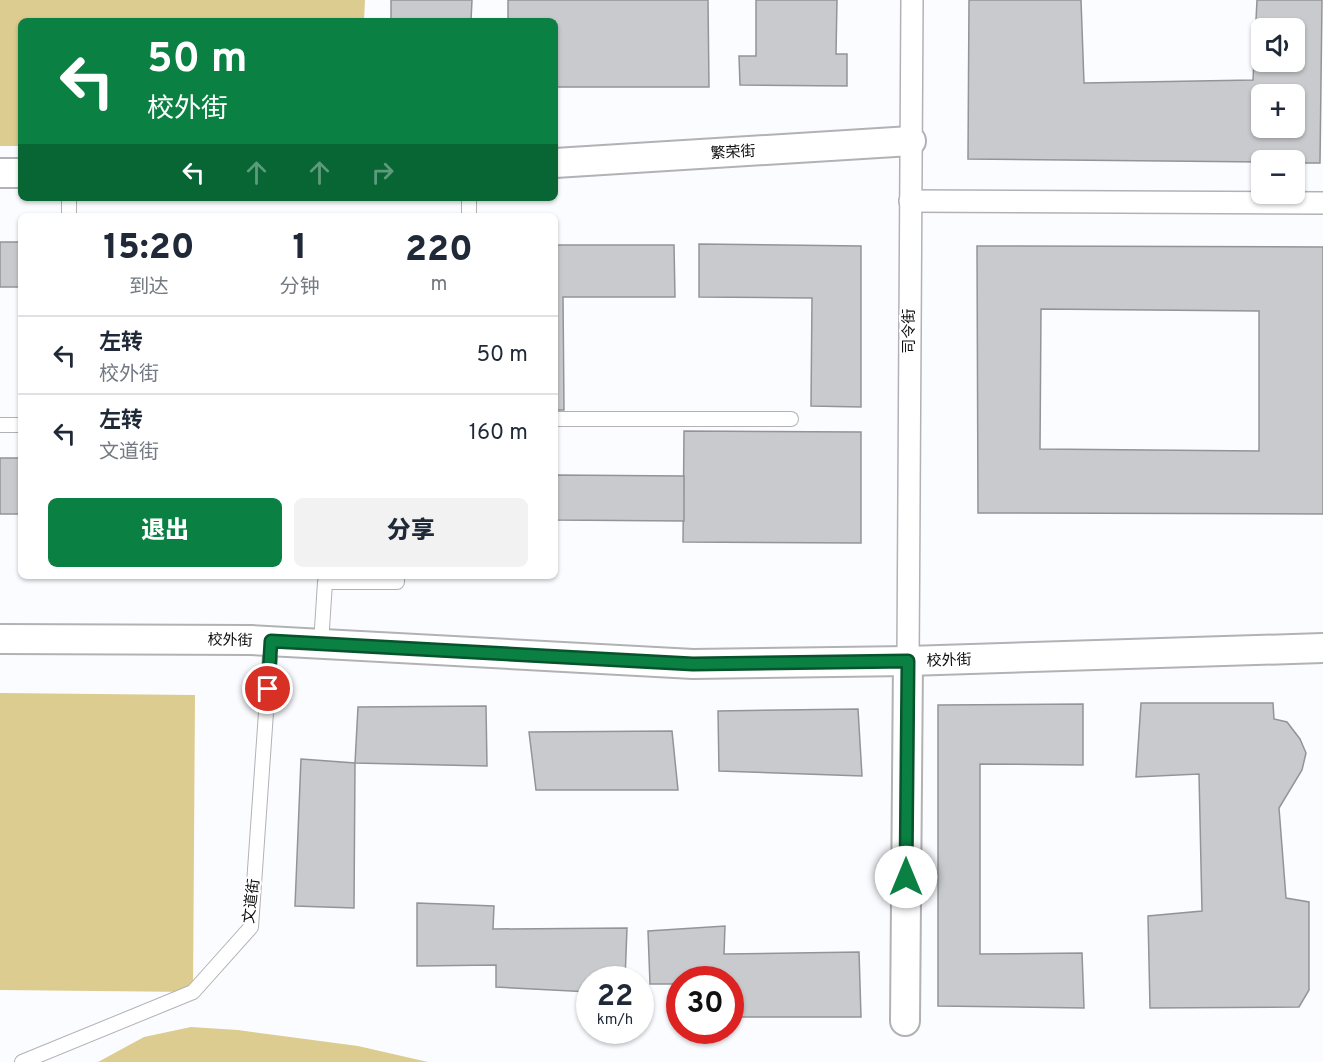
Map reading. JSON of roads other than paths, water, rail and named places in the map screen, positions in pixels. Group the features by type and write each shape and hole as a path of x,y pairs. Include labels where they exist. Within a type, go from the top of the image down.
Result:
{"street":[{"name":"司令街","path":"908,661 912,0"},
{"name":"繁荣街","path":"558,163 911,141"},
{"path":"0,173 18,173"},
{"path":"910,201 1323,203"},
{"name":"校外街","path":"0,639 271,641 693,664 908,661 1323,648"},
{"path":"905,1021 908,661"}],"lane":[{"path":"3,425 18,413"},
{"path":"558,419 791,419"},
{"path":"321,644 325,582 397,582 397,579"},
{"name":"文道街","path":"22,1062 193,992 250,927 271,641"}]}
